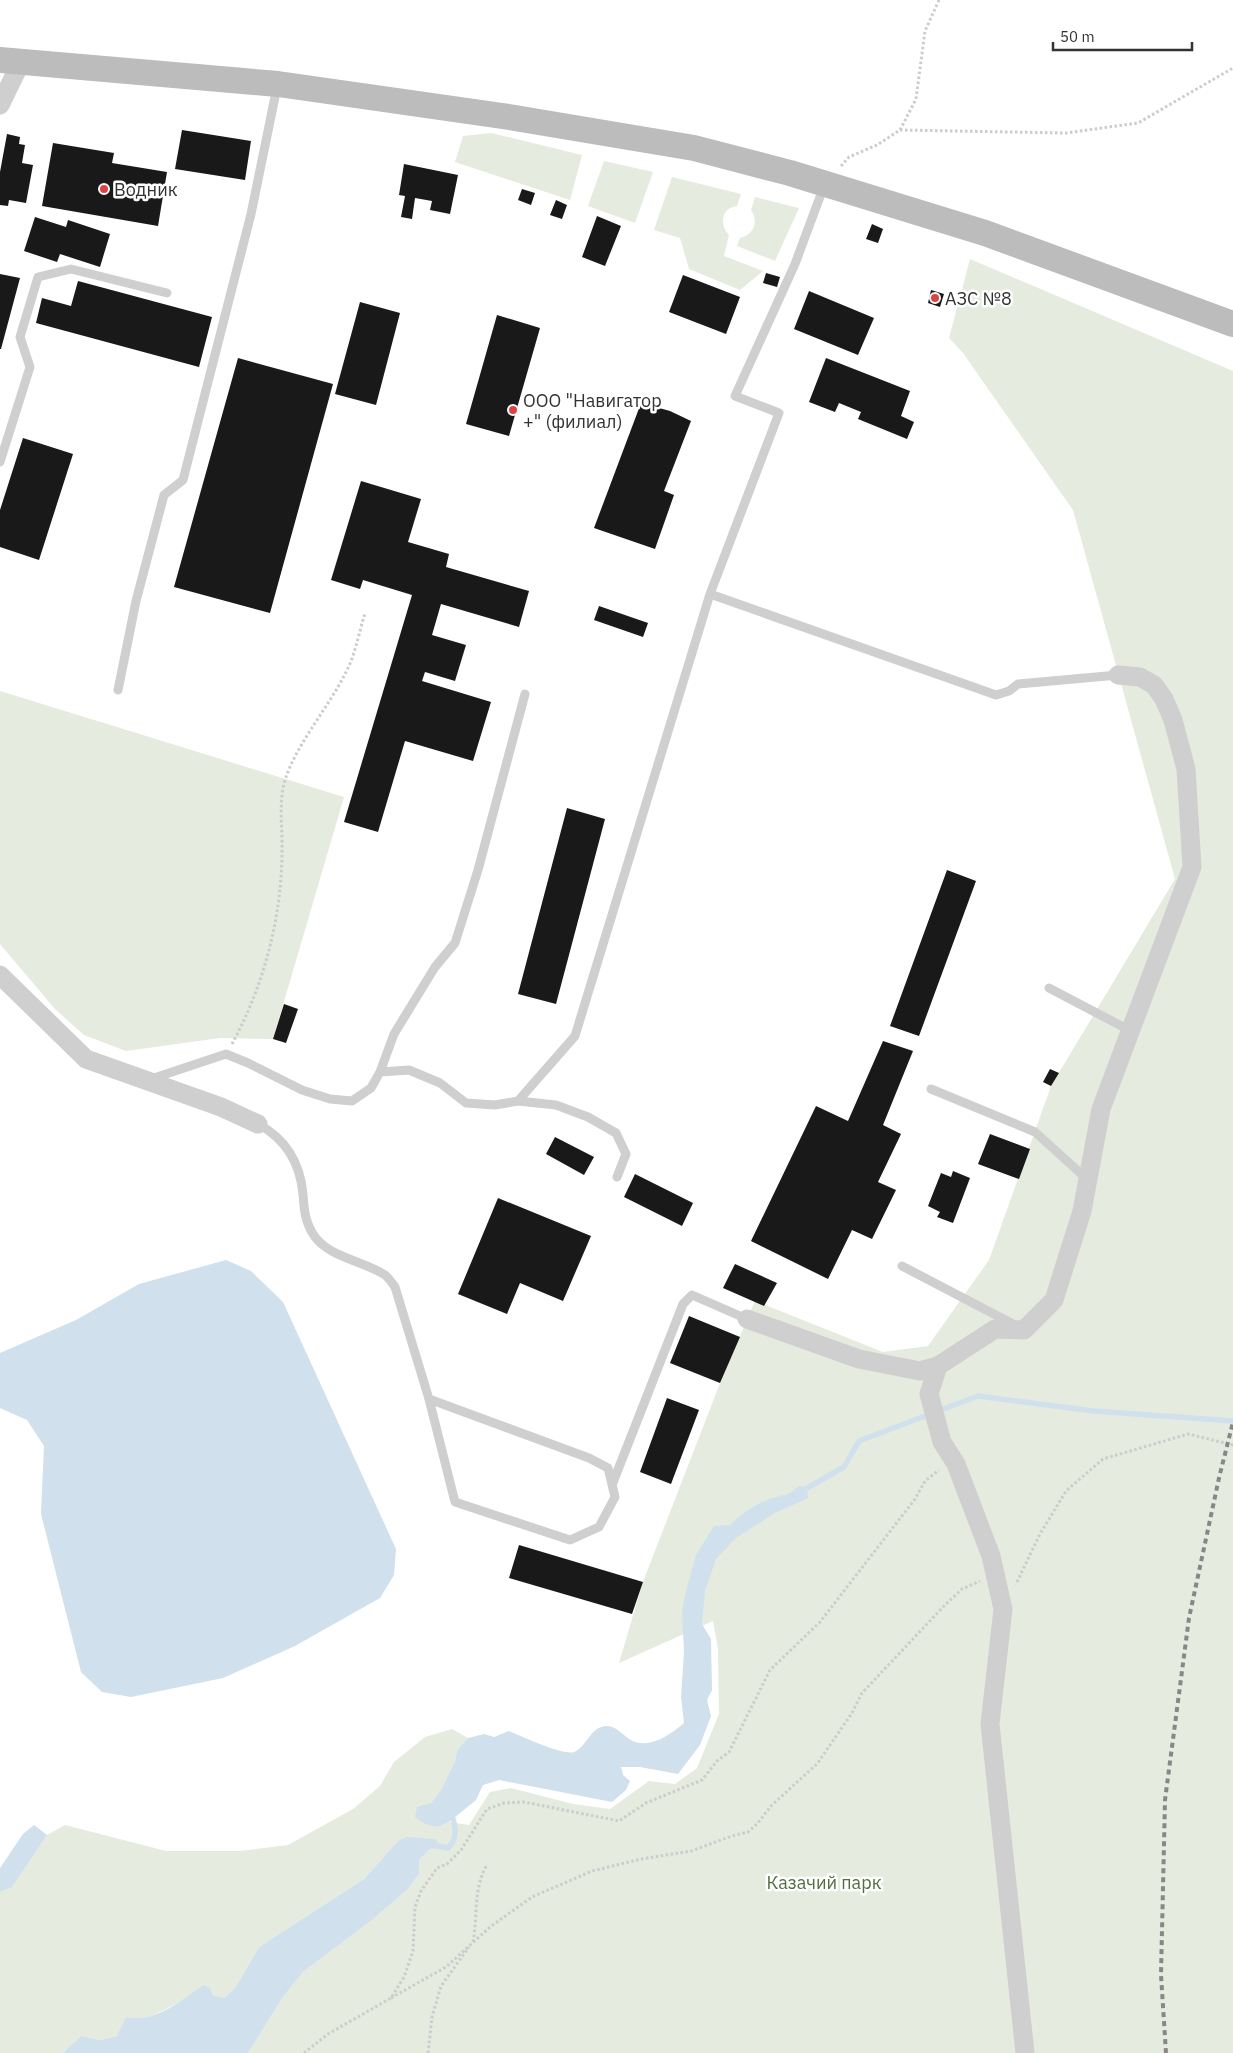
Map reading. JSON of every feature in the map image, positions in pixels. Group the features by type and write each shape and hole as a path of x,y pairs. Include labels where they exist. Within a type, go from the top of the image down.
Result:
{"main road":[{"path":"11,61 278,84 509,117 694,148 825,184 985,233 1233,324"}],"street":[{"path":"0,105 11,61"},
{"path":"747,1319 859,1359 920,1371 938,1366 995,1329 1024,1330 1054,1300 1082,1211 1101,1109 1192,867 1186,769 1173,720 1164,699 1154,685 1140,677 1118,675"},
{"path":"0,975 86,1059 221,1107 258,1124"},
{"path":"938,1366 929,1394 942,1442 952,1458 991,1556 1003,1609 990,1724 1025,2053"}],"lane":[{"path":"118,690 136,601 164,495 183,480 251,214 278,84"},
{"path":"518,1101 576,1036 710,594 779,413 735,396 795,264 825,184"},
{"path":"0,462 30,367 20,337 38,277 71,269 167,293"},
{"path":"710,594 996,695 1018,684 1118,675"},
{"path":"148,1080 226,1054 302,1090 330,1099 352,1101 371,1088 380,1072 394,1034 435,967 455,943 478,870 525,694"},
{"path":"1049,988 1096,1010 1131,1031"},
{"path":"380,1072 409,1070 440,1083 466,1102 495,1105 518,1101 556,1105 588,1117 616,1133 626,1154 617,1177"},
{"path":"931,1089 1035,1132 1088,1180"},
{"path":"258,1124 274,1132 288,1148 298,1170 304,1214 316,1237 332,1251 386,1276 394,1287 428,1399 455,1502 570,1540 599,1527 615,1497 608,1468 589,1458 428,1399"},
{"path":"902,1266 1024,1330"},
{"path":"612,1485 683,1304 692,1295 747,1319"}],"path":[{"path":"825,184 849,157 876,145 900,130 916,99 924,32 939,0"},
{"path":"900,130 1066,133 1138,123 1233,68"},
{"path":"226,1054 250,1007 266,961 278,908 285,780 298,752 346,672 365,613"},
{"path":"1003,1609 1040,1534 1066,1491 1103,1459 1188,1434 1233,1445"},
{"path":"391,1998 404,1977 414,1951 415,1908 421,1891 437,1868 447,1864 461,1850 487,1810 504,1803 524,1802 619,1821 646,1803 702,1780 717,1761 729,1752 770,1670 820,1622 915,1498 925,1481 952,1458"},
{"path":"304,2053 328,2034 446,1967 474,1941 532,1897 573,1878 641,1859 691,1851 748,1832 771,1806 817,1764 852,1712 862,1693 945,1605 962,1589 995,1575"},
{"path":"428,2053 432,2017 441,1986 474,1941 475,1908 480,1876 487,1865"}],"green space":[{"path":"491,133 582,155 570,200 455,162 463,136"},
{"path":"604,161 653,172 635,223 588,206"},
{"path":"672,177 741,194 737,206 728,210 723,218 724,227 729,235 724,256 763,271 740,290 689,269 680,238 654,230"},
{"path":"755,197 799,208 775,261 737,246 740,238 749,234 754,227 755,219 751,210"},
{"name":"Казачий парк","path":"970,259 1233,371 1233,2053 248,2053 283,1997 303,1972 372,1920 407,1890 419,1874 419,1860 430,1849 398,1841 364,1879 259,1947 235,1988 224,1998 213,1995 210,1988 153,2015 141,2018 126,2017 118,2036 101,2040 81,2036 63,2053 0,2053 0,1892 12,1886 47,1835 65,1825 166,1851 240,1851 288,1845 353,1809 380,1786 394,1762 425,1737 452,1729 468,1738 457,1750 455,1761 441,1790 431,1803 438,1827 449,1822 469,1825 490,1792 511,1788 573,1804 610,1809 649,1781 675,1784 697,1768 719,1714 718,1649 713,1621 619,1663 643,1582 720,1383 755,1301 883,1352 928,1346 989,1260 1051,1086 1175,879 1073,510 963,353 949,338"},
{"path":"0,691 344,797 273,1039 220,1038 126,1051 84,1035 55,1009 0,944"}],"water":[{"path":"226,1260 251,1271 283,1302 396,1549 394,1575 380,1598 295,1646 223,1678 131,1697 102,1692 81,1672 41,1514 44,1446 27,1420 0,1408 0,1353 76,1320 139,1284"},
{"path":"799,1486 807,1487 808,1498 775,1513 736,1538 716,1559 705,1591 702,1624 711,1639 712,1690 707,1700 711,1716 700,1745 678,1774 640,1767 621,1767 623,1775 630,1781 626,1790 612,1802 499,1780 483,1785 476,1800 449,1822 438,1827 425,1824 415,1817 417,1807 431,1803 441,1790 455,1761 457,1750 468,1738 484,1734 494,1737 509,1731 542,1745 561,1751 574,1752 582,1746 592,1733 601,1727 613,1727 629,1739 644,1743 658,1740 684,1723 681,1697 684,1652 682,1611 696,1555 714,1526 730,1525 744,1513 764,1501 788,1494"},
{"path":"34,1825 47,1835 12,1887 0,1892 0,1868 23,1834"},
{"path":"407,1837 435,1839 441,1847 430,1849 419,1860 419,1874 407,1890 372,1920 303,1972 283,1997 248,2053 63,2053 81,2036 101,2040 117,2036 126,2017 148,2017 158,2014 177,2004 204,1985 210,1988 213,1995 224,1998 235,1988 259,1947 364,1879 398,1841"}],"building":[{"path":"182,130 251,141 245,180 175,169"},
{"path":"7,134 20,137 19,144 25,145 22,163 33,165 26,203 9,200 8,206 0,205 0,172"},
{"name":"Водник","path":"53,143 114,153 112,163 167,172 158,226 42,206"},
{"path":"404,164 458,175 450,214 430,210 432,201 415,198 412,219 401,217 405,196 399,195"},
{"path":"522,189 535,193 531,205 518,200"},
{"path":"556,200 567,205 562,219 550,215"},
{"path":"597,216 621,226 605,266 582,257"},
{"path":"35,217 66,227 68,220 110,234 100,267 60,254 57,262 24,251"},
{"path":"872,224 883,229 878,243 866,239"},
{"path":"766,273 780,277 777,287 763,283"},
{"path":"0,274 20,278 1,349 0,349"},
{"path":"683,275 740,297 726,334 669,312"},
{"path":"78,281 212,317 199,367 36,323 42,298 71,306"},
{"path":"931,290 944,294 940,307 928,303"},
{"path":"809,291 874,318 858,355 794,329"},
{"path":"360,302 400,313 376,405 335,394"},
{"path":"497,315 540,328 509,436 466,424"},
{"path":"238,358 333,384 270,613 174,587"},
{"path":"826,358 910,391 901,416 914,422 907,439 858,419 861,412 839,403 835,412 809,402"},
{"path":"641,403 670,411 691,421 664,491 674,495 655,549 594,528"},
{"path":"23,438 73,454 39,560 0,547 0,510"},
{"path":"361,481 421,499 408,542 449,554 446,567 529,591 519,627 441,604 432,635 466,645 455,681 425,672 422,681 491,702 473,761 405,741 378,832 344,822 412,595 363,580 360,589 331,580"},
{"path":"599,606 648,623 643,637 594,620"},
{"path":"567,808 605,819 556,1004 518,994"},
{"path":"947,870 976,881 919,1036 890,1026"},
{"path":"284,1004 298,1009 286,1043 273,1039"},
{"path":"883,1041 913,1051 883,1125 901,1134 878,1182 896,1190 872,1239 852,1230 828,1279 751,1241 816,1106 848,1121"},
{"path":"1050,1069 1059,1073 1051,1086 1043,1082"},
{"path":"990,1134 1030,1149 1019,1179 978,1164"},
{"path":"555,1137 594,1157 584,1175 546,1154"},
{"path":"953,1171 970,1178 953,1223 937,1217 940,1212 928,1206 941,1173 951,1177"},
{"path":"635,1174 693,1203 682,1226 624,1197"},
{"path":"498,1198 591,1236 563,1301 520,1283 507,1314 458,1294"},
{"path":"735,1264 777,1283 764,1306 723,1288"},
{"path":"689,1316 740,1337 720,1383 670,1363"},
{"path":"667,1398 699,1410 671,1484 640,1472"},
{"path":"519,1545 643,1582 632,1614 509,1578"}],"waterway":[{"path":"802,1491 844,1467 859,1441 978,1396 1094,1411 1233,1421"},
{"path":"433,1845 448,1848 451,1844 455,1836 451,1813"}],"railway":[{"path":"1166,2053 1161,1975 1165,1800 1189,1618 1233,1422"}],"place":[{"name":"Водник","path":"104,189"},
{"name":"АЗС №8","path":"935,298"},
{"name":"ООО \"Навигатор +\" (филиал)","path":"513,410"}]}
